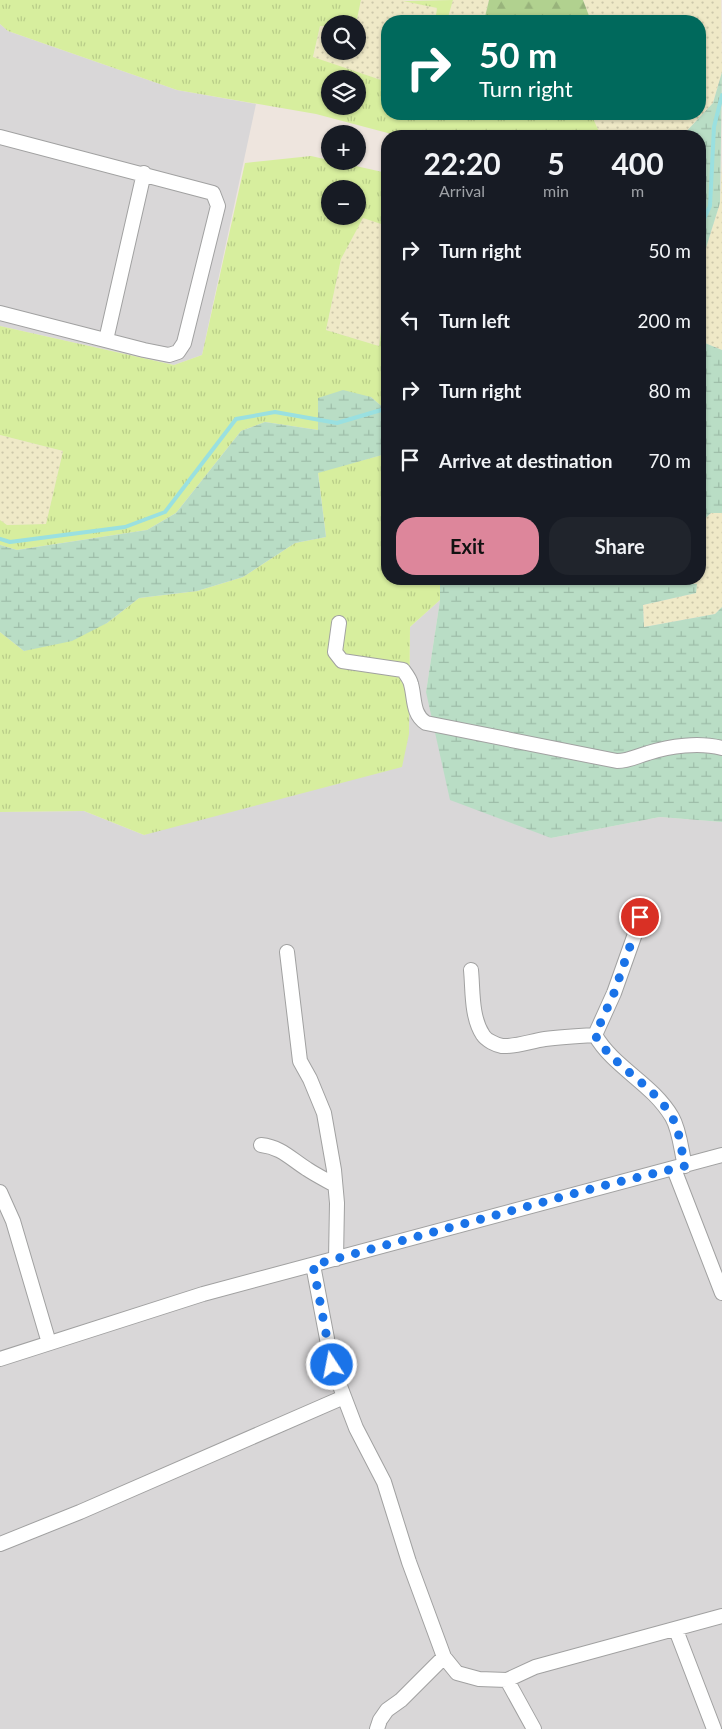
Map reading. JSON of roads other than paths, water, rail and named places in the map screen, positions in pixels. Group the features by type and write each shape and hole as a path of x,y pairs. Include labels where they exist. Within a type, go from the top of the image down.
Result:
{"street":[{"path":"0,313 169,355 178,352 184,342 218,212 217,200 213,193 144,173 1,141"},
{"path":"106,340 144,173"},
{"path":"339,623 335,652 342,661 403,670 411,682 415,710 426,723 617,761 626,761 668,747 722,748"},
{"path":"595,1035 614,993 640,917"},
{"path":"287,952 300,1061 310,1079 324,1113 336,1185 336,1259"},
{"path":"471,970 473,1003 483,1036 492,1042 502,1046 595,1035"},
{"path":"595,1035 609,1056 660,1099 672,1118 679,1167 722,1293"},
{"path":"261,1145 272,1146 286,1153 305,1168 336,1185"},
{"path":"0,1359 203,1294 722,1155"},
{"path":"0,1192 13,1221 49,1343"},
{"path":"313,1265 332,1365 356,1428 384,1482 409,1562 444,1657 451,1667 465,1677 507,1680 535,1667 722,1616"},
{"path":"0,1544 62,1520 344,1397"},
{"path":"676,1630 714,1729"},
{"path":"377,1729 380,1720 387,1710 401,1700 444,1657"},
{"path":"507,1680 534,1729"}],"waterway":[{"path":"706,215 710,206 714,127 722,95"},
{"path":"0,539 10,542 125,527 165,512 236,419 275,412 337,423 381,410"}]}
